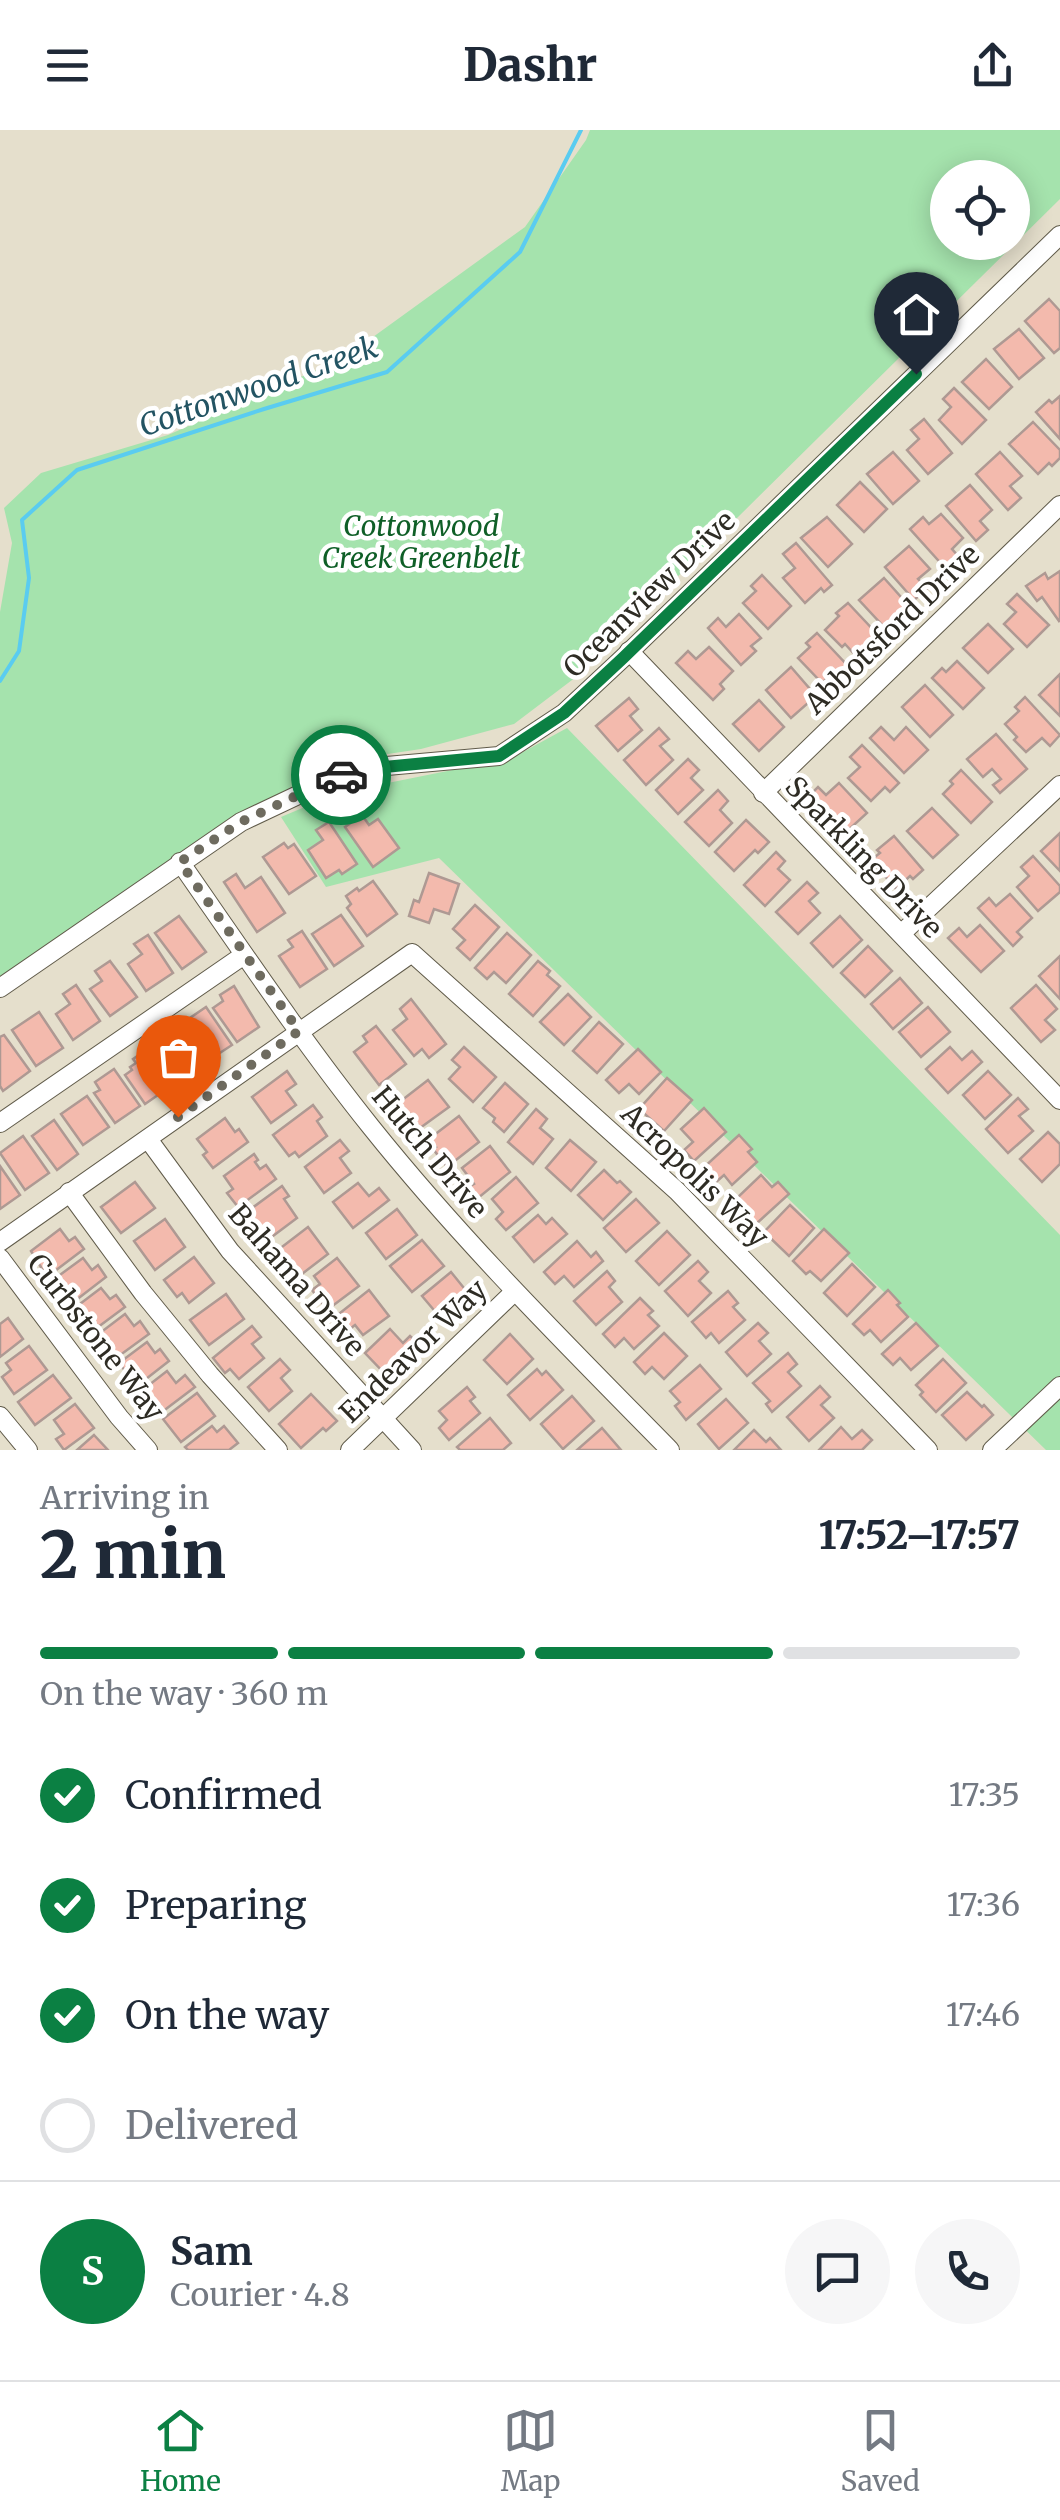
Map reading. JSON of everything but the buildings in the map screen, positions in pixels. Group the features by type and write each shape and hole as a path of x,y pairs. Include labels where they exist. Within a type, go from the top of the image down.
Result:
{"street":[{"name":"Oceanview Drive","path":"0,988 241,822 353,770 499,756 564,713 1060,235"},
{"name":"Abbotsford Drive","path":"763,793 1057,515"},
{"name":"Sparkling Drive","path":"629,652 1056,1088"},
{"path":"902,933 1060,785"},
{"name":"Hutch Drive","path":"180,862 370,1126 514,1292 670,1450"},
{"name":"Acropolis Way","path":"299,1031 412,953 677,1191 928,1450"},
{"path":"0,1123 244,955"},
{"path":"0,1242 299,1031"},
{"name":"Bahama Drive","path":"148,1138 230,1251 412,1450"},
{"path":"69,1192 154,1307 278,1450"},
{"name":"Curbstone Way","path":"0,1258 119,1418 148,1450"},
{"name":"Endeavor Way","path":"350,1450 514,1292"},
{"path":"992,1450 1060,1386"},
{"path":"0,1416 28,1450"}],"green space":[{"name":"Cottonwood Creek Greenbelt","path":"590,130 1060,130 1060,199 1030,229 1030,160 930,160 930,260 998,260 576,677 514,724 421,749 341,761 0,985 0,612 12,543 4,508 41,473 168,435 344,358 525,227"},
{"path":"567,728 1060,1235 1060,1450 1046,1450 439,858 326,887 281,817 338,793 512,758"}],"waterway":[{"name":"Cottonwood Creek","path":"0,681 19,651 29,578 22,520 77,470 387,372 520,252 581,130"}],"way so far":[{"path":"178,1117 299,1031 180,862 241,822 341,775"}],"route":[{"path":"341,775 353,770 499,756 564,713 916,374"}]}
